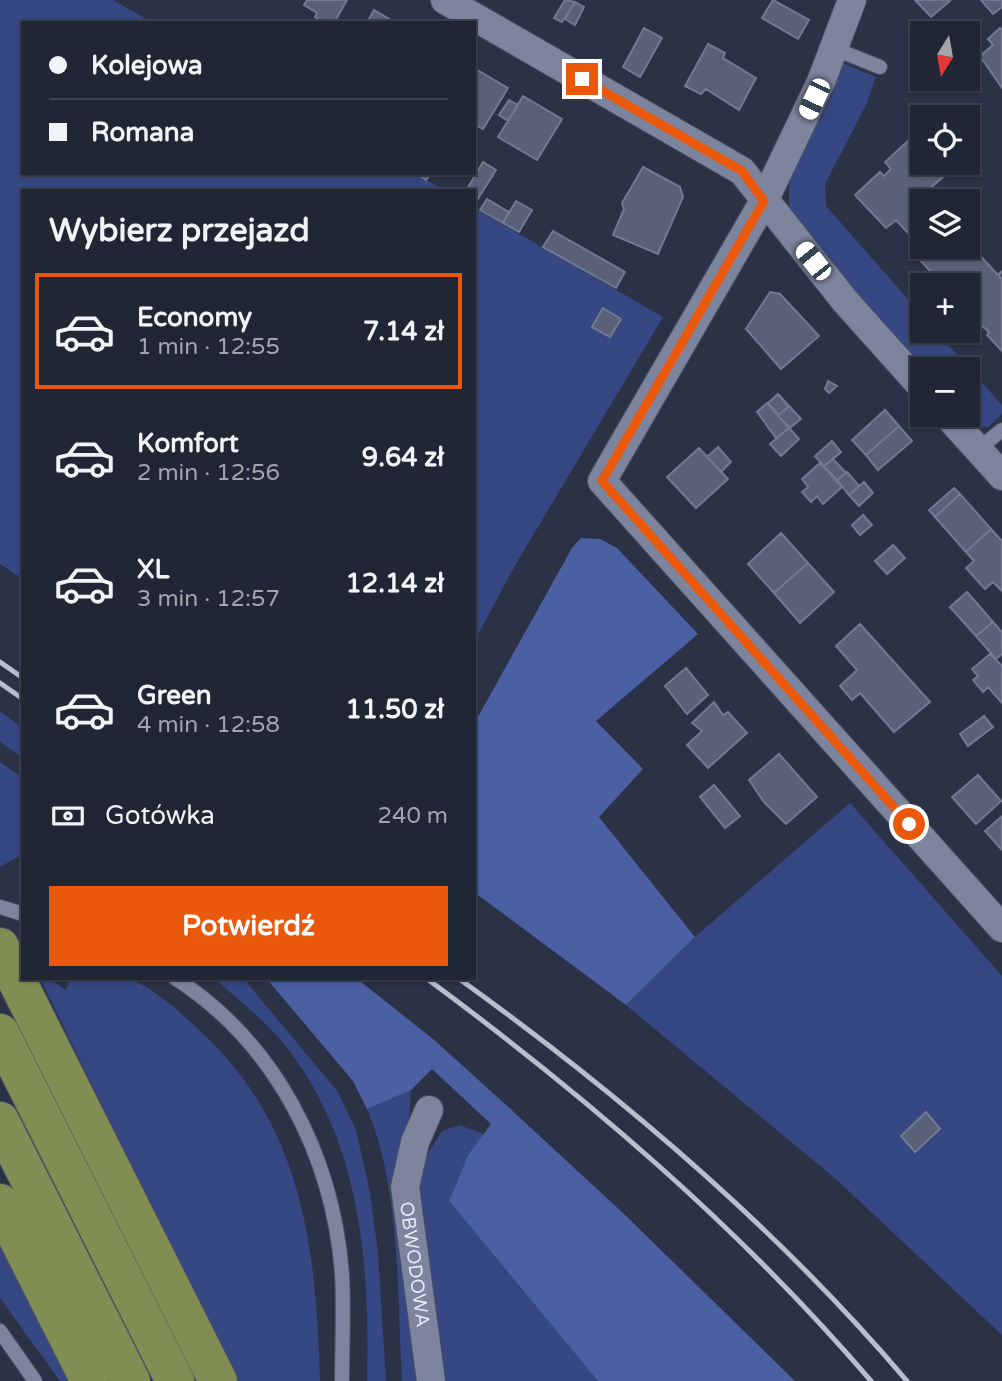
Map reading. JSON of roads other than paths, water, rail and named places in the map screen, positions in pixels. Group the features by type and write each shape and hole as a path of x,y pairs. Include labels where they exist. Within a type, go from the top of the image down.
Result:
{"main road":[{"path":"0,947 218,1381"},
{"path":"0,1033 175,1381"},
{"path":"0,1121 131,1381"},
{"path":"0,1203 90,1381"}],"street":[{"path":"445,0 742,171 845,301 910,374"},
{"path":"852,0 835,49 764,201 602,481 1002,928"},
{"path":"958,427 1002,476"},
{"name":"OBWODOWA","path":"429,1110 415,1142 405,1187 431,1381"}],"lane":[{"path":"835,49 880,66"},
{"path":"978,449 1002,430"},
{"path":"3,907 21,913"},
{"path":"177,980 241,1033 267,1063 303,1123 337,1236 343,1311 342,1381"},
{"path":"0,1331 35,1381"}],"railway":[{"path":"0,662 21,677"},
{"path":"0,683 21,698"},
{"path":"429,980 545,1070 660,1167 769,1270 871,1381"},
{"path":"461,980 579,1069 695,1166 805,1270 907,1381"}]}
